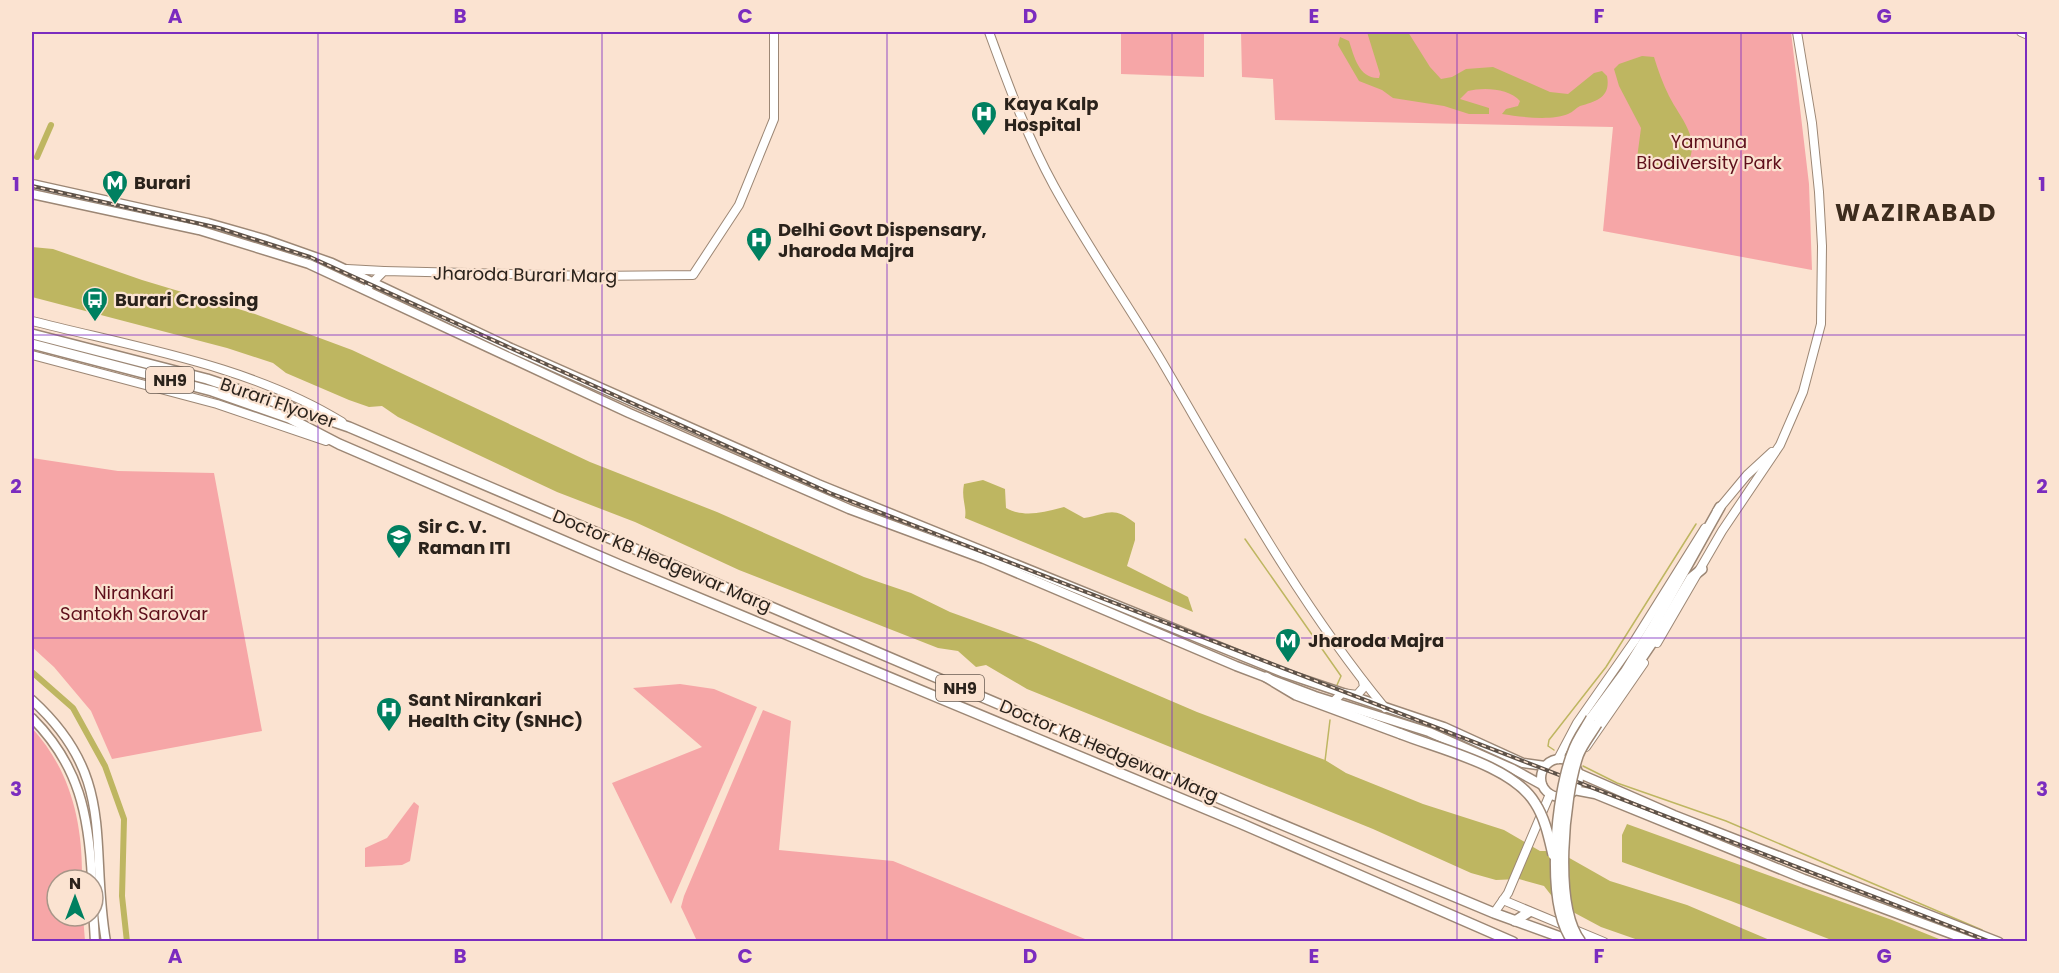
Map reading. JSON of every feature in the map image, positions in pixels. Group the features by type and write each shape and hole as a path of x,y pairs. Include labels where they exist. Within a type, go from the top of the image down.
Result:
{"highway":[{"name":"Burari Flyover","path":"32,334 207,379 290,413 339,444"},
{"name":"Burari Flyover","path":"32,344 349,427"},
{"name":"Doctor KB Hedgewar Marg","path":"349,427 1494,913 1573,942"},
{"name":"Doctor KB Hedgewar Marg","path":"339,444 698,598 1242,824 1513,942"},
{"path":"1581,942 1571,927 1563,894 1568,808 1579,754 1676,594 1720,507"},
{"path":"1573,942 1558,909 1555,893 1555,861 1564,781 1573,751 1591,718 1625,672 1676,594 1702,569"},
{"path":"1266,677 1296,695 1505,775 1522,787 1535,802 1555,861"},
{"path":"1515,921 1528,912"}],"main road":[{"path":"32,184 208,223 264,238 345,269 726,445 1284,673 1444,727 1523,762 1545,766"},
{"path":"32,194 242,241 309,264 629,413 849,508 984,559 1266,677 1333,702 1429,732 1513,769 1542,785 1550,794 1562,797 1574,790 1578,784 1577,771"},
{"path":"32,700 67,740 84,771 90,788 100,846 106,942"},
{"path":"32,718 67,762 78,787 88,828 91,868"},
{"path":"1542,785 1541,772 1545,766 1558,759 1565,760 1577,771 1685,820 1999,942"},
{"path":"1574,790 1582,790 1606,798 1804,879 1973,942"}],"street":[{"name":"Jharoda Burari Marg","path":"345,269 691,276 698,269 739,205 774,119 774,32"},
{"path":"989,32 1021,118 1053,185 1161,361 1259,530 1363,681 1386,709"},
{"path":"1577,771 1586,747 1672,622 1735,511 1780,445 1803,392 1821,324 1822,246 1812,123 1797,32"},
{"path":"2021,32 2028,35"},
{"path":"366,290 384,271"},
{"path":"32,321 227,371 320,408 349,427"},
{"path":"32,355 217,404 339,444"},
{"path":"1558,759 1577,723 1635,640 1694,542 1747,475 1780,445"},
{"path":"1333,702 1342,693 1357,695 1364,687 1363,681"},
{"path":"1494,913 1505,896 1550,794"},
{"path":"1505,896 1528,912 1604,942"}],"green space":[{"path":"1121,32 1204,32 1204,77 1121,74"},
{"name":"Yamuna Biodiversity Park","path":"1241,32 1791,32 1809,184 1812,270 1603,231 1613,127 1275,120 1273,79 1242,77"},
{"name":"Nirankari Santokh Sarovar","path":"32,458 118,471 214,473 262,731 112,759 91,711 54,667 32,647"},
{"path":"680,684 714,689 757,707 671,904 612,783 702,747 633,688"},
{"path":"763,710 791,721 779,850 893,861 1090,941 697,941 681,907 684,896"},
{"path":"32,728 56,762 65,780 77,818 82,859 82,868 45,868 45,928 84,928 85,941 32,941"},
{"path":"414,802 419,806 410,861 402,865 365,867 365,848 387,838"}],"shaded area":[{"path":"1367,32 1408,32 1430,67 1441,79 1452,77 1466,69 1493,67 1550,92 1568,94 1594,73 1602,71 1607,76 1607,89 1597,100 1580,106 1568,114 1545,118 1502,114 1506,109 1518,106 1520,101 1509,93 1496,90 1468,91 1460,99 1489,108 1489,114 1469,114 1444,106 1393,98 1382,90 1359,81 1338,45 1340,37 1349,41 1355,60 1362,71 1379,78 1380,74"},
{"path":"1642,56 1654,57 1667,91 1688,129 1692,146 1687,164 1645,171 1636,166 1641,128 1619,86 1614,69 1619,64"},
{"path":"32,247 53,249 142,280 255,314 352,350 590,462 717,512 864,577 911,593 950,612 1036,643 1197,712 1325,760 1346,773 1423,804 1504,830 1540,851 1557,851 1610,881 1687,905 1772,941 1641,941 1601,927 1558,904 1544,886 1519,879 1496,880 1471,873 1373,829 1027,689 986,665 976,667 958,651 938,648 739,570 635,522 557,492 398,417 382,406 369,407 349,400 286,373 273,363 227,348 32,297"},
{"path":"983,480 1005,489 1006,508 1020,513 1035,513 1064,507 1084,518 1110,512 1127,517 1135,523 1135,540 1127,566 1188,597 1193,612 965,518 964,484"},
{"path":"1627,824 1944,941 1834,941 1622,862 1622,835"}],"waterway":[{"path":"37,157 51,125"},
{"path":"1554,750 1548,746 1549,740 1606,667 1696,524"},
{"path":"1245,539 1341,676 1337,685"},
{"path":"32,672 73,708 105,766 124,819 122,896 127,942"},
{"path":"1325,761 1330,720"},
{"path":"1583,766 1617,783 1726,821 1982,930"}],"railway":[{"path":"32,186 219,228 310,257 830,493 1991,942"}],"place":[{"name":"Kaya Kalp Hospital","path":"984,137"},
{"name":"Burari","path":"115,206"},
{"name":"Delhi Govt Dispensary, Jharoda Majra","path":"759,263"},
{"name":"Burari Crossing","path":"95,323"},
{"name":"Sir C. V. Raman ITI","path":"399,560"},
{"name":"Jharoda Majra","path":"1288,664"},
{"name":"Sant Nirankari Health City (SNHC)","path":"389,733"}],"district":[{"name":"WAZIRABAD","path":"1916,213"}]}
